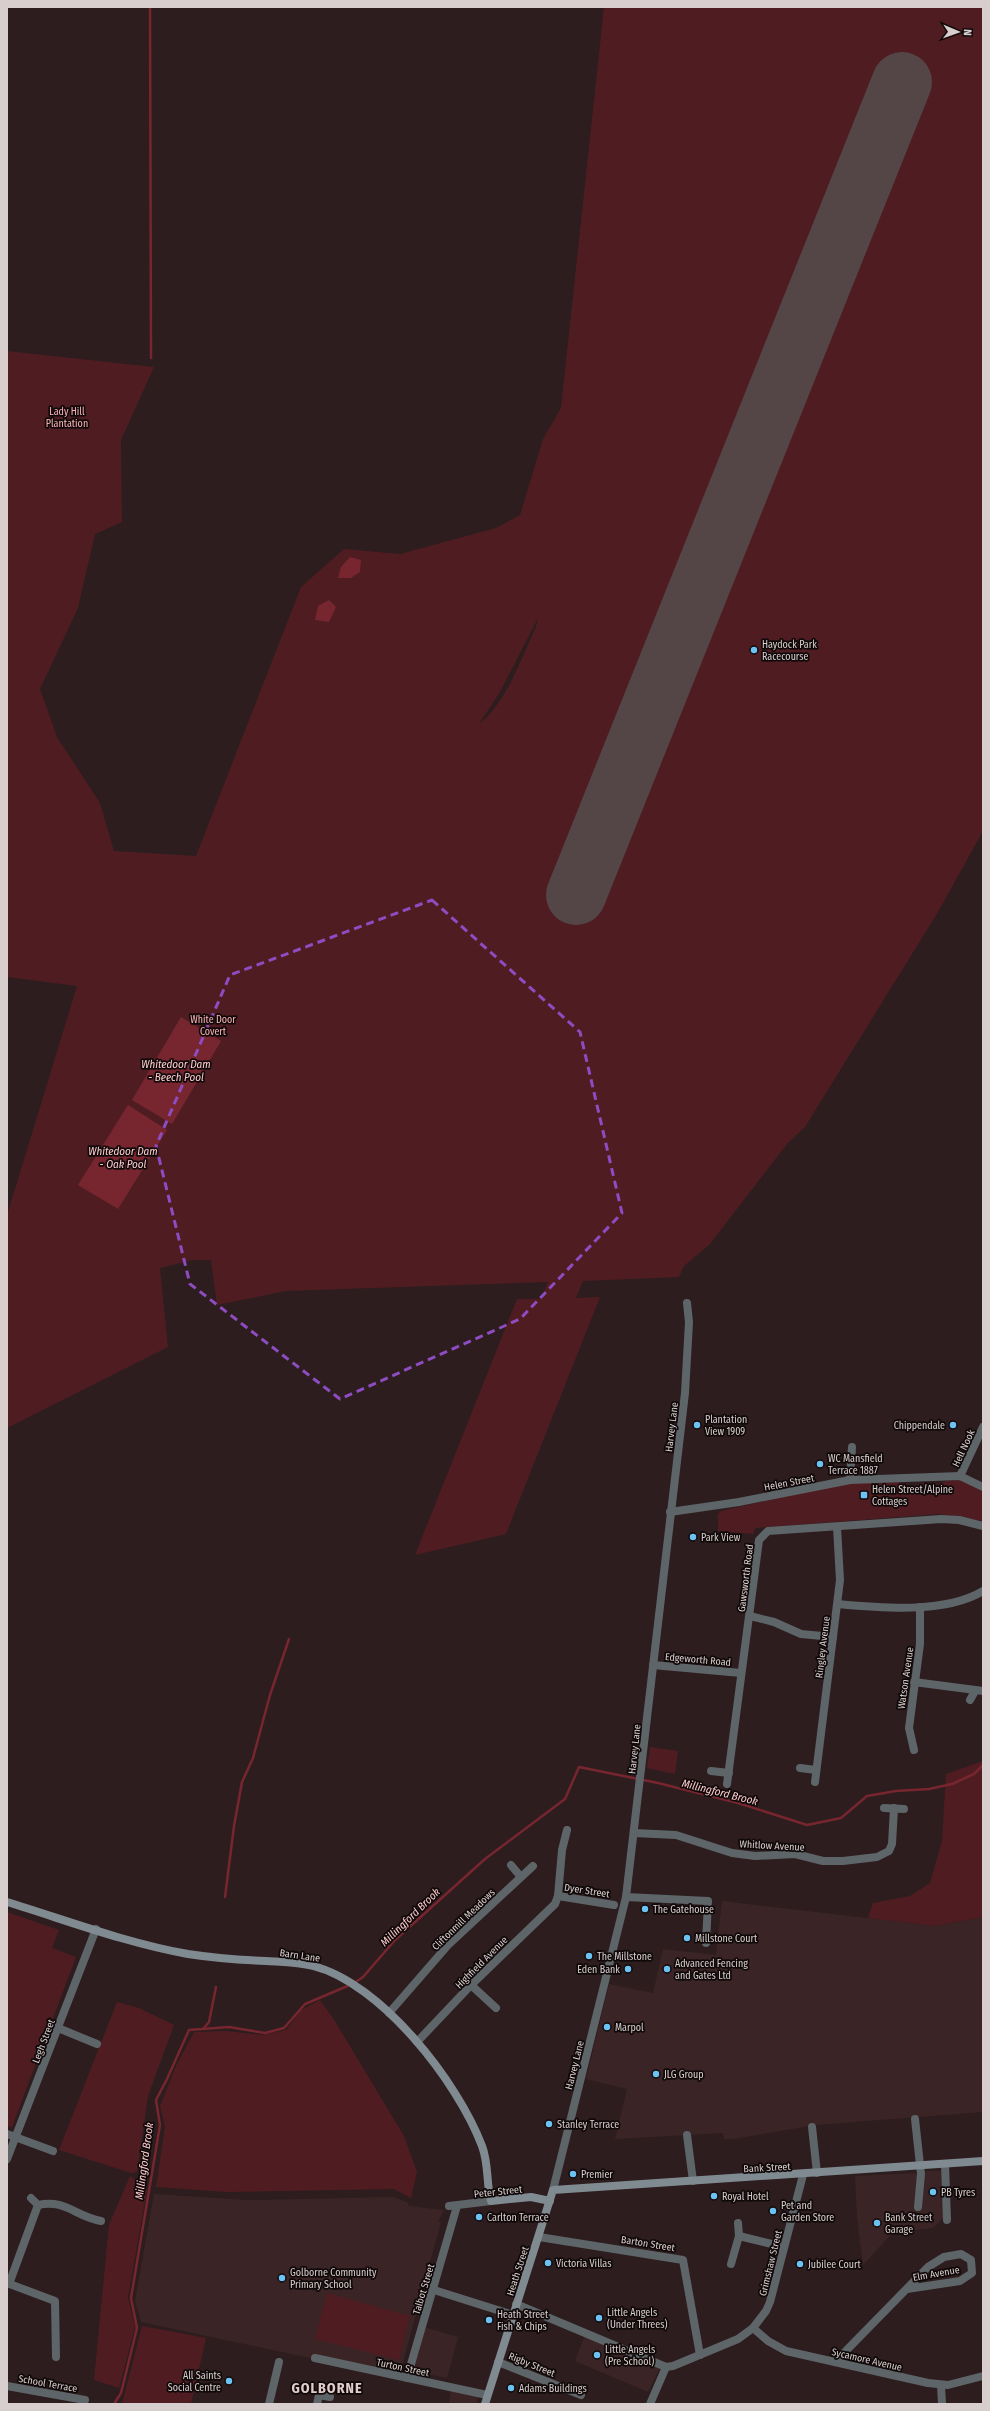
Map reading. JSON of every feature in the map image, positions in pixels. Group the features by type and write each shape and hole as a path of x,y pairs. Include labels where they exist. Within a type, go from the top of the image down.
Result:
{"street":[{"name":"Harvey Lane","path":"553,2190 626,1896 685,1393 689,1322 687,1303"},
{"name":"Hell Nook","path":"960,1476 983,1427"},
{"path":"850,1480 852,1447"},
{"name":"Helen Street","path":"670,1512 739,1502 850,1480 960,1476 983,1487"},
{"name":"Gawsworth Road","path":"727,1784 741,1673 760,1540 762,1535 768,1532 941,1519 960,1520 983,1526"},
{"name":"Ringley Avenue","path":"815,1782 838,1604 840,1580 837,1527"},
{"path":"838,1604 891,1609 920,1607 969,1598 983,1591"},
{"name":"Watson Avenue","path":"914,1750 908,1728 920,1644 920,1607"},
{"path":"750,1616 774,1622 801,1634 833,1637"},
{"name":"Edgeworth Road","path":"653,1665 741,1673"},
{"path":"914,1682 981,1690"},
{"path":"970,1700 981,1690"},
{"path":"800,1768 816,1770"},
{"path":"710,1771 729,1773"},
{"path":"884,1808 904,1809"},
{"name":"Whitlow Avenue","path":"634,1833 682,1836 744,1855 795,1854 823,1861 877,1858 889,1851 892,1844 894,1808"},
{"path":"558,1896 562,1850 567,1830"},
{"path":"511,1865 521,1877"},
{"name":"Cliftonmill Meadows","path":"389,2013 449,1944 533,1866"},
{"name":"Dyer Street","path":"558,1896 614,1905"},
{"name":"Highfield Avenue","path":"417,2042 471,1985 555,1904 558,1896"},
{"path":"626,1896 708,1901 706,1943"},
{"name":"Barn Lane","path":"7,1902 186,1954 217,1958 310,1965 346,1979 389,2013 417,2042 448,2084 478,2134 487,2159 491,2201"},
{"name":"Legh Street","path":"7,2159 96,1929"},
{"path":"471,1985 496,2008"},
{"path":"58,2028 97,2044"},
{"path":"915,2119 920,2165 918,2207"},
{"path":"812,2127 818,2173"},
{"path":"7,2134 53,2151"},
{"path":"687,2135 693,2181"},
{"name":"Bank Street","path":"553,2190 803,2175 983,2161"},
{"path":"945,2164 947,2220"},
{"name":"Grimshaw Street","path":"666,2367 673,2366 738,2339 753,2328 770,2302 803,2175"},
{"name":"Heath Street","path":"485,2404 553,2190"},
{"name":"Peter Street","path":"453,2206 531,2197 550,2201"},
{"path":"31,2198 38,2205"},
{"path":"38,2205 60,2203 81,2216 101,2221"},
{"path":"38,2205 8,2284 55,2301 56,2357"},
{"name":"Talbot Street","path":"407,2378 434,2290 453,2206"},
{"path":"731,2264 739,2236 738,2223"},
{"path":"739,2236 784,2247"},
{"name":"Barton Street","path":"539,2237 683,2260 700,2355"},
{"name":"Elm Avenue","path":"835,2362 936,2260 961,2254 971,2260 972,2273 967,2278 960,2281 908,2289"},
{"path":"434,2290 513,2315"},
{"path":"516,2304 666,2367 650,2404"},
{"name":"Sycamore Avenue","path":"753,2328 768,2341 782,2348 835,2362 941,2385 965,2382 983,2376"},
{"name":"Turton Street","path":"315,2358 488,2395"},
{"path":"270,2404 279,2362"},
{"name":"Rigby Street","path":"498,2362 580,2394"},
{"path":"941,2385 942,2404"},
{"name":"School Terrace","path":"7,2386 85,2400"},
{"path":"317,2404 319,2395 330,2398"}],"highlighted area":[{"path":"432,900 580,1032 622,1213 520,1319 340,1399 190,1284 156,1146 230,975"}],"shaded area":[{"path":"722,1901 935,1926 983,1917 983,2112 816,2125 733,2139 724,2139 723,2133 615,2139 627,2089 586,2079 609,1984 653,1993 663,1949 716,1955"},
{"path":"926,2171 942,2171 945,2217 933,2228 893,2232 863,2265 857,2217 855,2176 915,2173 925,2174"},
{"name":"Golborne Community Primary School","path":"154,2194 248,2200 393,2197 407,2202 409,2206 444,2210 438,2222 441,2222 399,2377 141,2322 135,2301"},
{"path":"424,2327 458,2337 447,2378 410,2371"},
{"path":"585,2335 660,2368 648,2392 575,2361"},
{"path":"451,2389 479,2395 476,2404 449,2404"}],"green space":[{"name":"Haydock Park Racecourse","path":"604,7 983,7 983,831 938,912 805,1127 787,1144 710,1244 684,1266 679,1277 583,1281 576,1298 600,1297 506,1534 415,1555 517,1299 541,1299 548,1282 286,1291 217,1305 211,1260 192,1260 160,1268 168,1347 7,1428 7,1215 77,986 7,977 7,351 154,367 121,440 122,522 95,534 78,608 40,689 57,737 100,803 114,851 196,856 301,587 344,549 400,554 496,528 520,515 543,439 561,408","holes":["538,618 536,627 505,692 489,715 479,724 500,692"]},
{"path":"961,1480 983,1490 983,1521 939,1514 755,1528 753,1534 718,1531 718,1514 721,1511 765,1501 775,1495 786,1497 799,1492 852,1482 894,1481 912,1486 927,1482 936,1485 946,1481"},
{"path":"650,1747 678,1751 675,1774 647,1768"},
{"path":"983,1761 983,1917 935,1926 868,1918 873,1903 910,1896 930,1883 942,1841 946,1774"},
{"path":"7,1912 59,1930 52,1948 76,1957 12,2127 7,2126"},
{"path":"320,2000 333,2018 404,2136 417,2172 411,2198 394,2189 227,2192 156,2187 165,2127 160,2106 176,2066 194,2032 226,2031 262,2035 286,2030 301,2010"},
{"path":"117,2002 139,2008 174,2025 148,2096 137,2172 131,2173 59,2150"},
{"path":"130,2176 147,2190 128,2297 135,2327 119,2388 94,2380 109,2225"},
{"path":"327,2293 410,2316 399,2360 315,2339"},
{"path":"142,2326 206,2338 191,2404 122,2404"}],"water":[{"path":"350,557 361,560 360,572 351,578 338,578 341,567"},
{"path":"329,600 336,607 329,622 315,620 318,606"},
{"name":"Whitedoor Dam - Beech Pool","path":"181,1017 221,1041 172,1124 132,1100"},
{"name":"Whitedoor Dam - Oak Pool","path":"128,1105 167,1130 118,1209 78,1185"}],"waterway":[{"path":"150,7 151,358"},
{"path":"225,1897 234,1826 242,1782 253,1758 270,1695 289,1639"},
{"name":"Millingford Brook","path":"354,1983 363,1977 395,1940 485,1859 565,1799 579,1767 658,1783 738,1803 807,1825 841,1818 867,1796 896,1791 929,1789 952,1784 974,1774 983,1765"},
{"name":"Millingford Brook","path":"114,2404 121,2393 137,2328 131,2298 160,2125 156,2100 189,2030 229,2027 265,2033 284,2028 305,2004 350,1985"},
{"path":"204,2028 209,2022 216,1987"}],"runway":[{"path":"576,895 902,82"}],"place":[{"name":"Haydock Park Racecourse","path":"754,650"},
{"name":"Plantation View 1909","path":"697,1425"},
{"name":"Chippendale","path":"953,1425"},
{"name":"WC Mansfield Terrace 1887","path":"820,1464"},
{"name":"Helen Street/Alpine Cottages","path":"864,1495"},
{"name":"Park View","path":"693,1537"},
{"name":"The Gatehouse","path":"645,1909"},
{"name":"Millstone Court","path":"687,1938"},
{"name":"The Millstone","path":"589,1956"},
{"name":"Eden Bank","path":"628,1969"},
{"name":"Advanced Fencing and Gates Ltd","path":"667,1969"},
{"name":"Marpol","path":"607,2027"},
{"name":"JLG Group","path":"656,2074"},
{"name":"Stanley Terrace","path":"549,2124"},
{"name":"Premier","path":"573,2174"},
{"name":"PB Tyres","path":"933,2192"},
{"name":"Royal Hotel","path":"714,2196"},
{"name":"Pet and Garden Store","path":"773,2211"},
{"name":"Carlton Terrace","path":"479,2217"},
{"name":"Bank Street Garage","path":"877,2223"},
{"name":"Victoria Villas","path":"548,2263"},
{"name":"Jubilee Court","path":"800,2264"},
{"name":"Golborne Community Primary School","path":"282,2278"},
{"name":"Little Angels (Under Threes)","path":"599,2318"},
{"name":"Heath Street Fish & Chips","path":"489,2320"},
{"name":"Little Angels (Pre School)","path":"597,2355"},
{"name":"All Saints Social Centre","path":"229,2381"},
{"name":"Adams Buildings","path":"511,2388"}],"district":[{"name":"GOLBORNE","path":"327,2388"}],"park label":[{"name":"Lady Hill Plantation","path":"67,416"},
{"name":"White Door Covert","path":"213,1024"}]}
